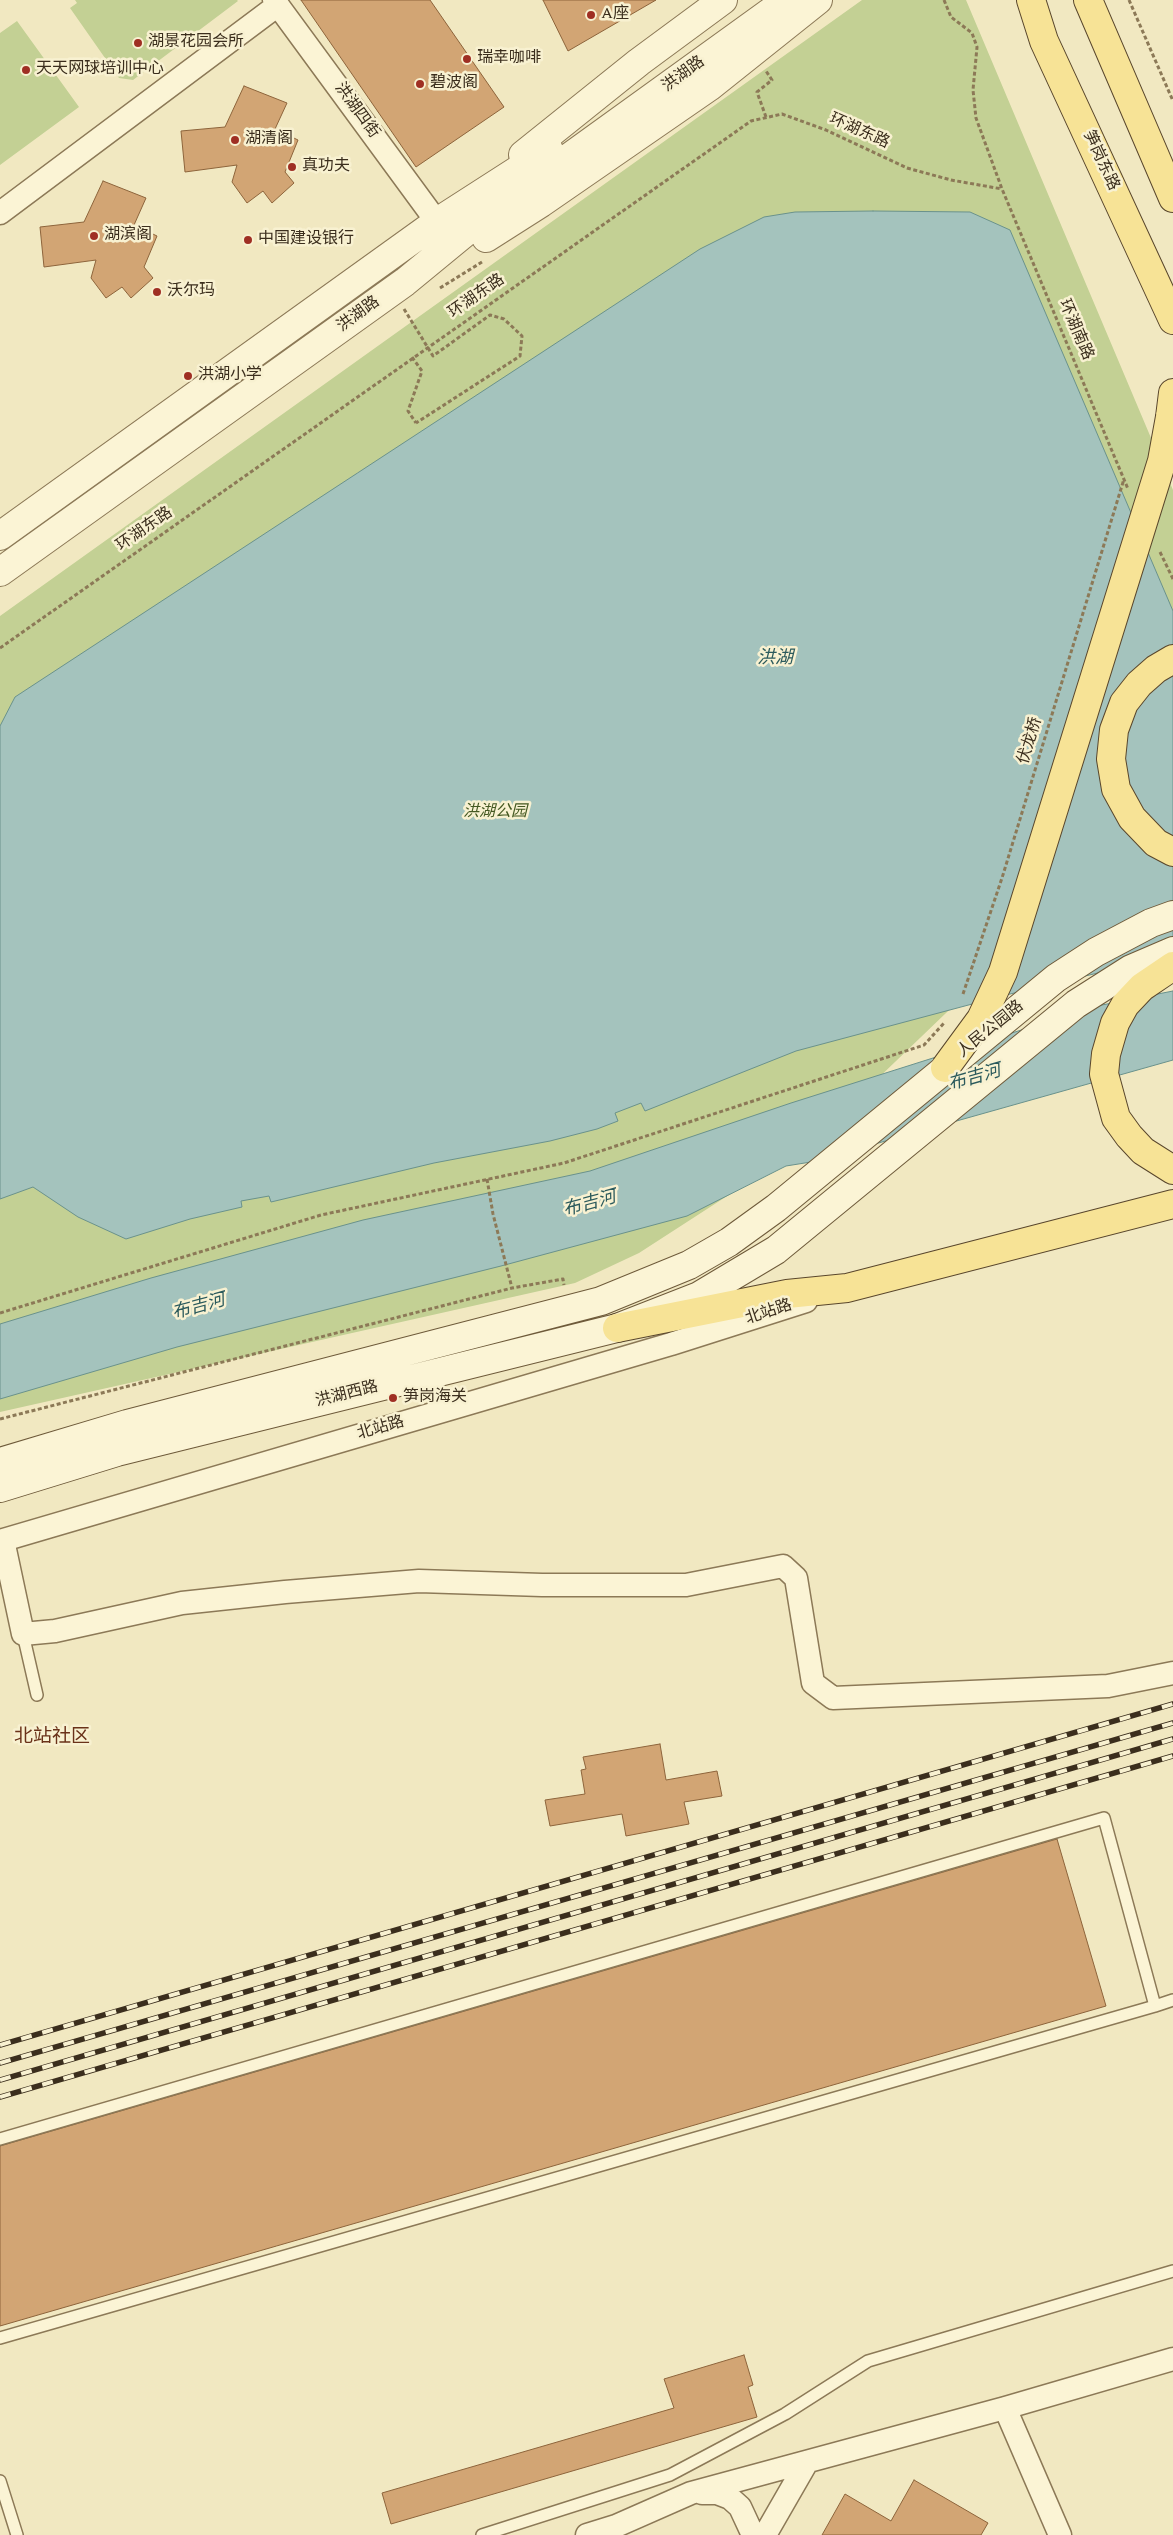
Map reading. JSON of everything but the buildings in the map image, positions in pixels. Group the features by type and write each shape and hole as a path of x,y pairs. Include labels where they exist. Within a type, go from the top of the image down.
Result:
{"main road":[{"path":"1014,0 1044,41"},
{"name":"笋岗东路","path":"1031,0 1044,41 1173,320"},
{"path":"1088,0 1173,198"},
{"path":"945,1068 981,1019 1003,972 1162,461 1172,405"},
{"path":"1173,659 1139,684 1124,703 1114,730 1111,759 1116,789 1132,818 1156,843 1173,852"},
{"path":"1173,966 1142,987 1125,1005 1115,1023 1106,1054 1104,1074 1116,1118 1143,1151 1173,1170"},
{"path":"617,1328 787,1294 848,1288 1173,1204"}],"street":[{"path":"437,222 639,62 723,0"},
{"path":"709,48 760,0"},
{"path":"709,48 788,0"},
{"path":"405,282 470,248 549,198 709,87 818,0"},
{"path":"0,213 276,3"},
{"name":"洪湖四街","path":"276,3 437,222"},
{"name":"洪湖路","path":"0,536 437,222 709,48"},
{"name":"洪湖路","path":"0,572 405,282 467,231 709,48"},
{"name":"人民公园路","path":"729,1242 776,1208 1056,978 1096,952 1151,923 1173,915"},
{"name":"人民公园路","path":"745,1270 776,1250 1076,1004 1131,969 1173,951"},
{"name":"洪湖西路","path":"0,1462 127,1424 601,1301 689,1265 729,1242"},
{"name":"洪湖西路","path":"0,1488 117,1452 617,1328 700,1296 745,1270"},
{"name":"北站路","path":"1,1540 670,1344 848,1288"},
{"path":"1,1540 23,1634 56,1631 182,1603 295,1591 419,1581 542,1585 686,1585 783,1566 796,1578 813,1683 833,1698 1108,1686 1173,1673"},
{"path":"587,2535 616,2526 692,2493 1005,2408 1173,2359"},
{"path":"1005,2408 1060,2535"},
{"path":"765,2535 808,2462"},
{"path":"692,2493 717,2493 730,2498 740,2507 753,2535"}],"lane":[{"path":"23,1634 37,1695"},
{"path":"0,2139 1104,1818 1155,2006"},
{"path":"0,2338 1173,2000"},
{"path":"482,2535 670,2475 785,2414 868,2361 1173,2271"},
{"path":"0,2481 17,2535"}],"path":[{"name":"环湖南路","path":"944,0 951,17 972,32 977,47 973,90 976,118 1002,189 1124,479"},
{"path":"1129,0 1173,101"},
{"path":"766,118 757,92 772,80"},
{"name":"环湖东路","path":"0,648 751,120 782,114 826,130 906,168 951,180 1002,189"},
{"path":"404,309 433,356 490,315 504,319 522,336 520,356 416,424 408,411 422,371 412,357"},
{"name":"伏龙桥","path":"961,999 1002,878 1124,479"},
{"path":"0,1313 321,1215 564,1163 924,1045 947,1020"},
{"path":"487,1179 493,1214 512,1288"},
{"path":"0,1419 512,1288 563,1279"}],"green space":[{"name":"湖景花园会所","path":"75,0 238,1 133,80 119,78 70,8 77,3"},
{"name":"洪湖","path":"862,0 966,0 1173,490 1173,850 971,989 870,1086 755,1178 639,1253 575,1283 0,1412 0,616"},
{"name":"天天网球培训中心","path":"17,21 79,107 0,165 0,33"}],"water":[{"name":"洪湖","path":"795,212 970,212 1010,230 1173,611 1173,955 1006,995 796,1051 645,1111 641,1103 615,1113 618,1121 597,1129 550,1141 434,1163 271,1202 269,1196 241,1201 242,1207 190,1219 126,1239 78,1217 33,1187 0,1199 0,726 15,697 700,249 764,217"},
{"name":"布吉河","path":"1173,991 1173,1060 811,1162 786,1166 687,1216 501,1266 177,1347 0,1399 0,1324 151,1278 363,1220 590,1171 791,1103 1097,1006"}],"railway":[{"path":"0,2045 1173,1704"},
{"path":"0,2063 1173,1723"},
{"path":"0,2080 1173,1739"},
{"path":"0,2097 1173,1756"}],"place":[{"name":"A座","path":"591,15"},
{"name":"湖景花园会所","path":"138,43"},
{"name":"瑞幸咖啡","path":"467,59"},
{"name":"天天网球培训中心","path":"26,70"},
{"name":"碧波阁","path":"420,84"},
{"name":"湖清阁","path":"235,140"},
{"name":"真功夫","path":"292,167"},
{"name":"湖滨阁","path":"94,236"},
{"name":"中国建设银行","path":"248,240"},
{"name":"沃尔玛","path":"157,292"},
{"name":"洪湖小学","path":"188,376"},
{"name":"笋岗海关","path":"393,1398"}],"district":[{"name":"北站社区","path":"52,1738"}],"park label":[{"name":"洪湖公园","path":"495,813"}]}
